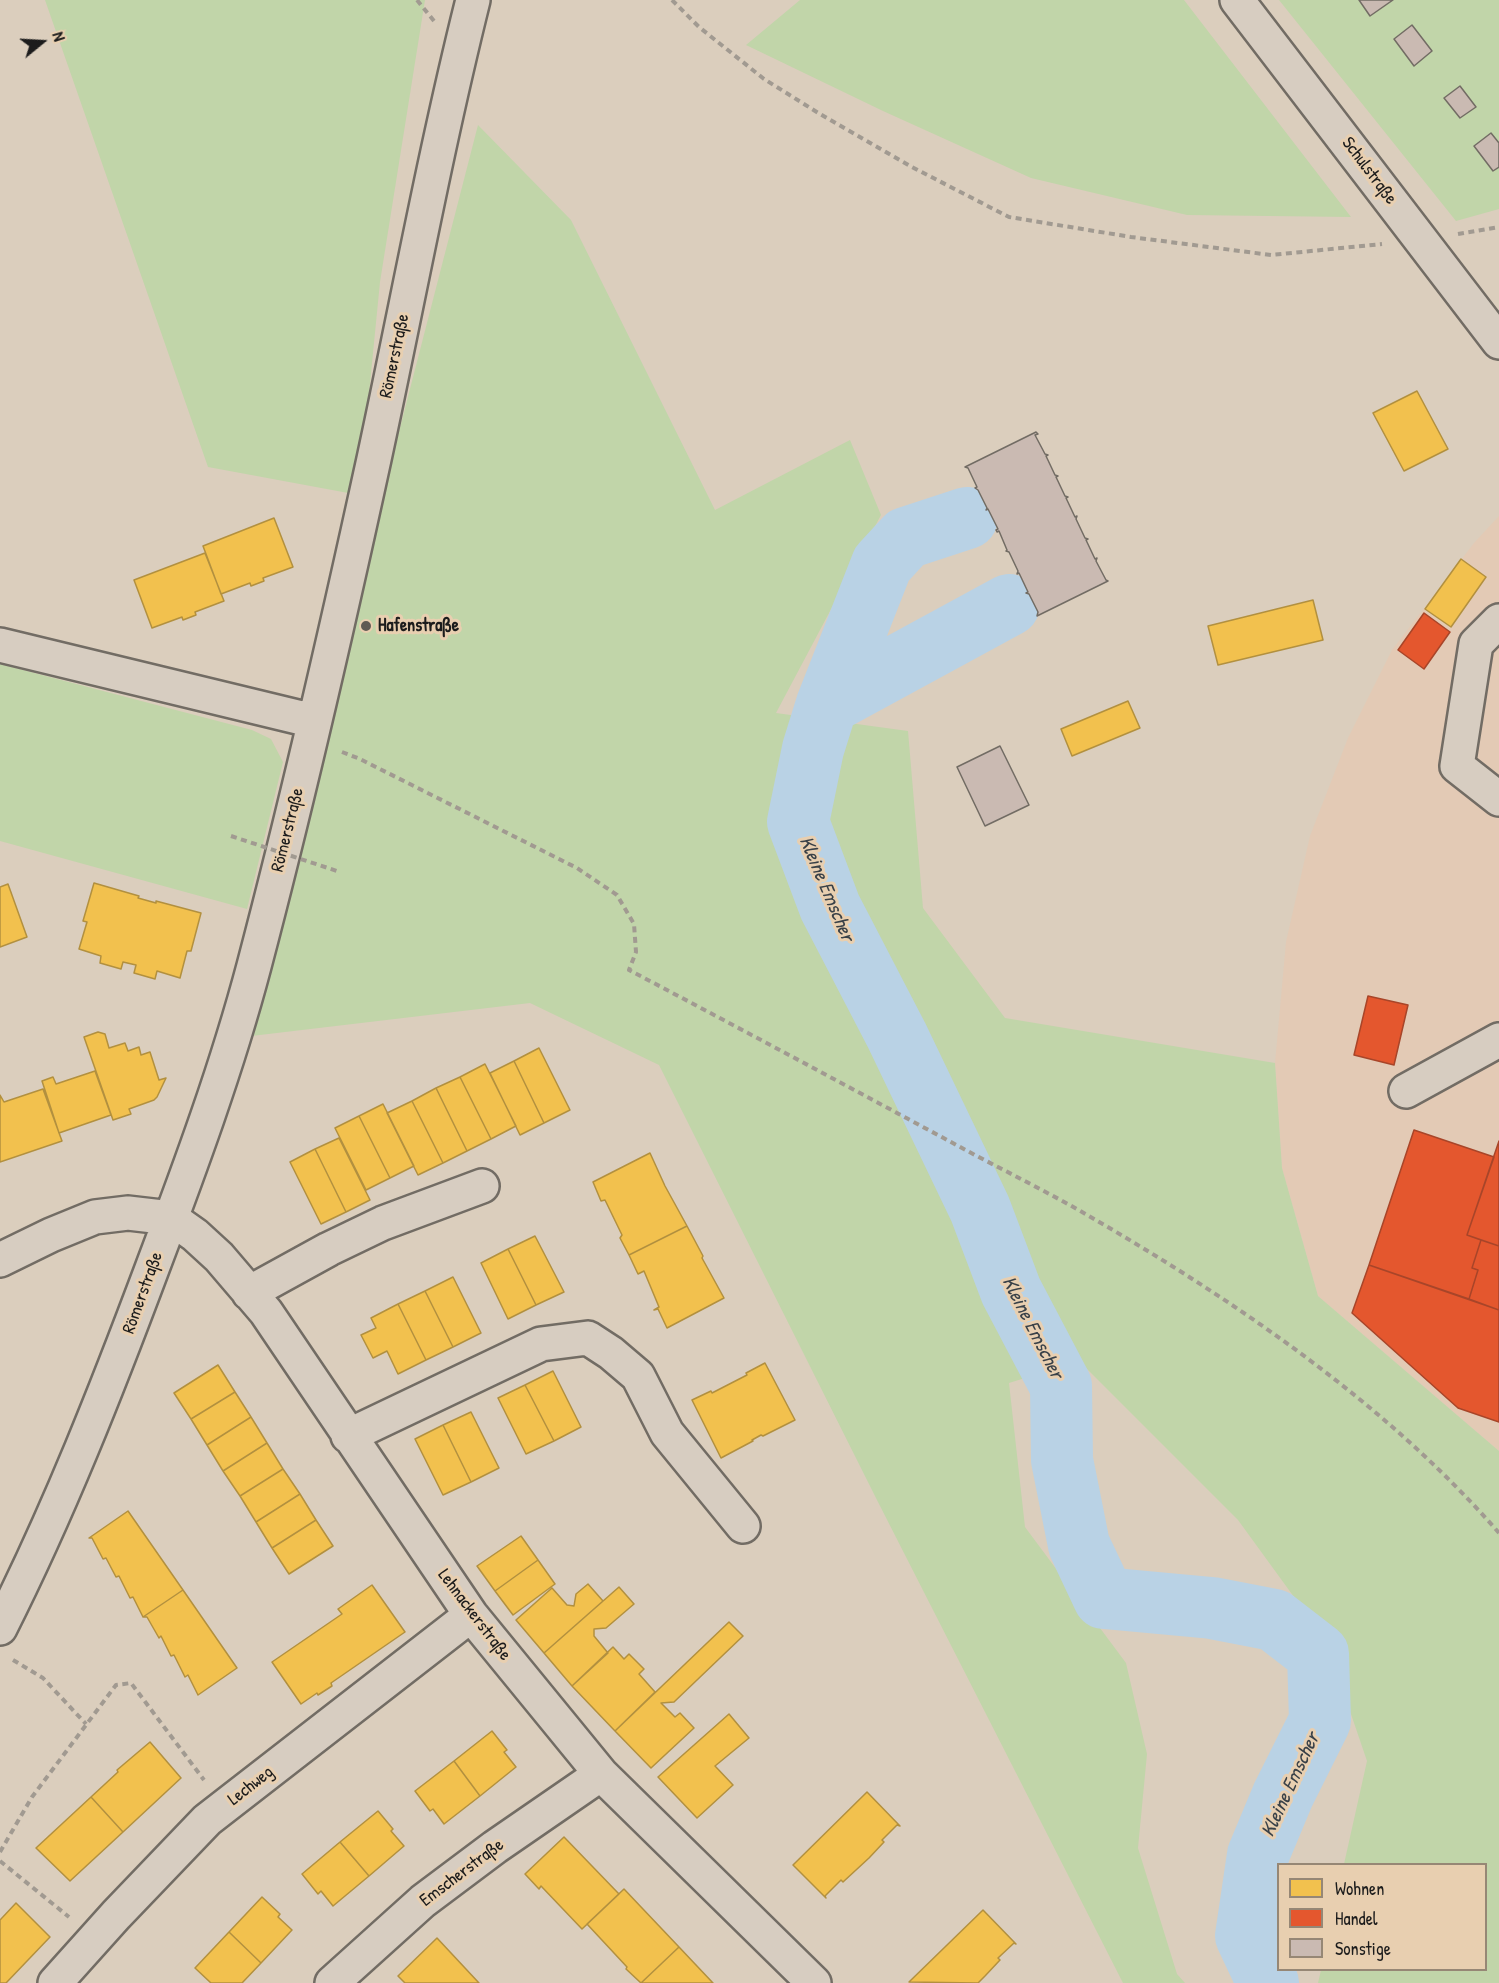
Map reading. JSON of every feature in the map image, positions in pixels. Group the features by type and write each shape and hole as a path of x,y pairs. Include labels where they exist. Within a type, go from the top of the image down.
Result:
{"street":[{"name":"Römerstraße","path":"4,1642 24,1580 102,1402 171,1218 253,970 312,730 374,459 431,183 473,0"},
{"name":"Schulstraße","path":"1238,0 1499,342"},
{"path":"1499,621 1476,644 1457,766 1499,799"},
{"path":"0,645 312,730"},
{"path":"1406,1091 1499,1040"},
{"path":"249,1293 329,1249 384,1223 482,1186"},
{"path":"0,1260 95,1217 129,1213 171,1218"},
{"name":"Lehnackerstraße","path":"171,1218 195,1235 219,1257 266,1312 471,1616 601,1774 814,1983"},
{"path":"348,1436 541,1344 588,1338 611,1353 638,1376 667,1433 743,1526"},
{"name":"Lechweg","path":"55,1983 207,1820 471,1616"},
{"name":"Emscherstraße","path":"332,1983 423,1901 495,1847 601,1774"}],"path":[{"path":"672,0 699,27 764,79 910,166 1010,217 1131,237 1271,255 1421,240"},
{"path":"312,730 360,759 577,868 617,895 634,924 636,952 629,970 1080,1211 1184,1273 1279,1338 1373,1411 1418,1449 1499,1533"},
{"path":"231,836 337,871"},
{"path":"4,1642 44,1678 86,1724"},
{"path":"0,1852 32,1797 116,1685 131,1683 224,1807"},
{"path":"0,1861 95,1938"}],"shaded area":[{"path":"1499,516 1499,1451 1318,1296 1282,1168 1275,1063 1286,942 1310,836 1348,738 1392,650 1474,543"}],"green space":[{"path":"45,0 425,0 380,282 359,495 208,467"},
{"path":"800,0 1184,0 1351,217 1187,215 1031,178 883,111 746,45"},
{"path":"1279,0 1499,0 1499,209 1456,221"},
{"path":"478,125 571,220 715,510 850,440 881,515 776,713 908,731 923,908 1005,1018 1275,1063 1282,1168 1318,1296 1499,1451 1499,1983 1318,1983 1321,1971 1487,1971 1487,1863 1344,1863 1367,1761 1326,1641 1238,1520 1079,1361 1009,1383 1025,1527 1126,1663 1147,1754 1138,1848 1177,1974 1185,1983 1123,1983 659,1065 530,1003 243,1037"},
{"path":"0,664 252,730 271,739 283,762 247,909 0,841"}],"building: Wohnen":[{"path":"1417,391 1448,449 1404,471 1373,413"},
{"path":"274,518 293,567 263,578 264,581 251,586 250,583 221,594 203,546"},
{"path":"205,553 224,601 195,612 196,615 183,620 182,617 152,628 134,580"},
{"path":"1461,559 1486,577 1451,627 1425,609"},
{"path":"1313,600 1323,640 1218,665 1208,626"},
{"path":"1128,701 1140,728 1072,756 1061,729"},
{"path":"94,883 139,896 138,898 201,913 191,951 187,951 180,978 157,971 155,979 134,973 136,965 123,962 121,969 100,963 101,956 79,949 87,922 83,921"},
{"path":"8,884 27,937 0,947 0,887"},
{"path":"98,1032 105,1034 109,1048 125,1043 128,1051 139,1047 141,1055 150,1052 159,1080 166,1078 154,1100 129,1109 131,1114 113,1120 84,1037"},
{"path":"539,1048 570,1110 544,1123 514,1061"},
{"path":"514,1061 544,1123 520,1135 490,1073"},
{"path":"485,1064 516,1126 491,1139 460,1077"},
{"path":"95,1071 111,1115 59,1133 42,1081 53,1077 56,1084"},
{"path":"460,1077 491,1139 467,1151 436,1088"},
{"path":"436,1088 467,1151 443,1163 412,1101"},
{"path":"43,1089 62,1141 0,1162 0,1095 4,1102"},
{"path":"412,1101 443,1163 418,1175 387,1113"},
{"path":"383,1104 414,1166 390,1178 359,1116"},
{"path":"359,1116 390,1178 366,1190 335,1128"},
{"path":"339,1138 370,1200 346,1212 315,1149"},
{"path":"315,1149 346,1212 321,1224 290,1162"},
{"path":"650,1153 687,1226 629,1255 605,1200 601,1201 593,1182"},
{"path":"687,1226 724,1298 667,1328 658,1309 654,1310 659,1307 644,1271 638,1274 629,1255"},
{"path":"535,1236 564,1292 536,1305 508,1249"},
{"path":"508,1249 536,1305 508,1319 481,1263"},
{"path":"453,1277 481,1333 453,1347 425,1291"},
{"path":"425,1291 453,1347 426,1360 398,1304"},
{"path":"398,1304 426,1360 398,1374 387,1351 373,1358 361,1335 376,1328 371,1318"},
{"path":"765,1363 795,1420 761,1435 721,1458 692,1400 711,1391 712,1393"},
{"path":"218,1365 235,1392 191,1419 174,1393"},
{"path":"553,1371 581,1427 554,1441 525,1385"},
{"path":"525,1385 554,1441 526,1454 498,1398"},
{"path":"235,1392 251,1417 207,1445 191,1419"},
{"path":"471,1412 499,1468 471,1482 443,1425"},
{"path":"251,1417 267,1443 223,1471 207,1445"},
{"path":"443,1425 471,1482 443,1495 415,1439"},
{"path":"267,1443 283,1469 240,1496 223,1471"},
{"path":"283,1469 300,1494 256,1522 240,1496"},
{"path":"300,1494 316,1520 272,1548 256,1522"},
{"path":"128,1511 183,1590 143,1617 119,1576 116,1577 106,1558 103,1559 92,1538 89,1538"},
{"path":"316,1520 333,1546 289,1574 272,1548"},
{"path":"521,1536 538,1560 495,1591 477,1566"},
{"path":"538,1560 555,1584 513,1615 495,1591"},
{"path":"588,1584 603,1601 544,1653 516,1620 552,1588 567,1605 574,1606 576,1594"},
{"path":"372,1585 405,1632 331,1683 332,1686 301,1704 272,1662 342,1614 338,1609"},
{"path":"619,1587 634,1604 606,1628 594,1629 594,1636 608,1653 572,1686 544,1653"},
{"path":"183,1590 237,1668 198,1695 188,1675 185,1677 174,1655 171,1656 161,1636 159,1638 147,1617 143,1617"},
{"path":"729,1622 743,1636 674,1702 661,1703 675,1717 680,1713 694,1728 651,1768 615,1731"},
{"path":"613,1647 624,1659 629,1654 644,1669 639,1674 655,1692 615,1731 572,1686"},
{"path":"729,1714 749,1738 715,1766 733,1785 697,1818 658,1777"},
{"path":"492,1731 507,1750 504,1752 516,1767 480,1796 454,1761"},
{"path":"150,1742 181,1778 123,1832 91,1797 118,1772 117,1770"},
{"path":"454,1761 480,1796 444,1824 433,1809 430,1811 415,1791"},
{"path":"867,1792 900,1826 897,1825 869,1858 843,1882 841,1880 825,1896 826,1898 793,1865"},
{"path":"91,1797 123,1832 70,1881 36,1848"},
{"path":"378,1811 404,1846 369,1876 340,1842"},
{"path":"564,1837 619,1894 582,1929 541,1886 539,1889 525,1874"},
{"path":"340,1842 369,1876 333,1906 321,1891 318,1894 302,1874"},
{"path":"624,1889 679,1947 641,1983 587,1924"},
{"path":"262,1897 280,1914 278,1917 292,1930 261,1963 229,1932"},
{"path":"16,1903 50,1937 6,1983 0,1983 0,1920"},
{"path":"983,1910 1016,1944 1014,1943 998,1958 1000,1960 978,1983 909,1982"},
{"path":"229,1932 261,1963 242,1983 211,1983 195,1968"},
{"path":"437,1938 479,1983 405,1983 398,1976"},
{"path":"679,1947 713,1983 641,1983"}],"building: Handel":[{"path":"1424,613 1450,632 1424,669 1398,650"},
{"path":"1368,996 1408,1005 1394,1065 1354,1055"},
{"path":"1414,1130 1494,1157 1467,1235 1481,1240 1472,1268 1478,1270 1469,1299 1369,1265"},
{"path":"1499,1141 1499,1246 1467,1235"},
{"path":"1481,1240 1499,1246 1499,1310 1469,1299 1478,1270 1472,1268"},
{"path":"1369,1265 1499,1310 1499,1422 1458,1408 1352,1313"}],"building: Sonstige":[{"path":"1359,0 1393,0 1370,16"},
{"path":"1412,25 1432,51 1414,66 1394,39"},
{"path":"1460,86 1476,107 1460,118 1444,98"},
{"path":"1491,133 1499,143 1499,167 1493,171 1474,146"},
{"path":"1036,432 1038,434 1035,435 1045,454 1048,455 1046,456 1055,475 1058,476 1056,477 1065,496 1068,497 1066,498 1075,517 1077,516 1076,519 1085,538 1088,539 1086,540 1095,559 1097,558 1096,561 1108,581 1037,616 1038,612 1029,594 1026,593 1028,592 1019,573 1017,574 1018,571 1009,552 1006,551 999,531 997,532 998,529 975,488 977,487 968,468 965,467"},
{"path":"1000,746 1029,805 985,826 957,767"}],"waterway":[{"name":"Kleine Emscher","path":"967,518 906,538 882,564 827,704 813,749 798,822 830,907 897,1036 980,1209 1011,1291 1061,1386 1062,1460 1079,1545 1104,1598 1212,1608 1274,1620 1318,1654 1320,1721 1283,1795 1258,1855 1246,1936 1268,1983"},
{"name":"Kleine Emscher","path":"827,704 1009,605"}],"place":[{"name":"Hafenstraße","path":"366,626"}]}
